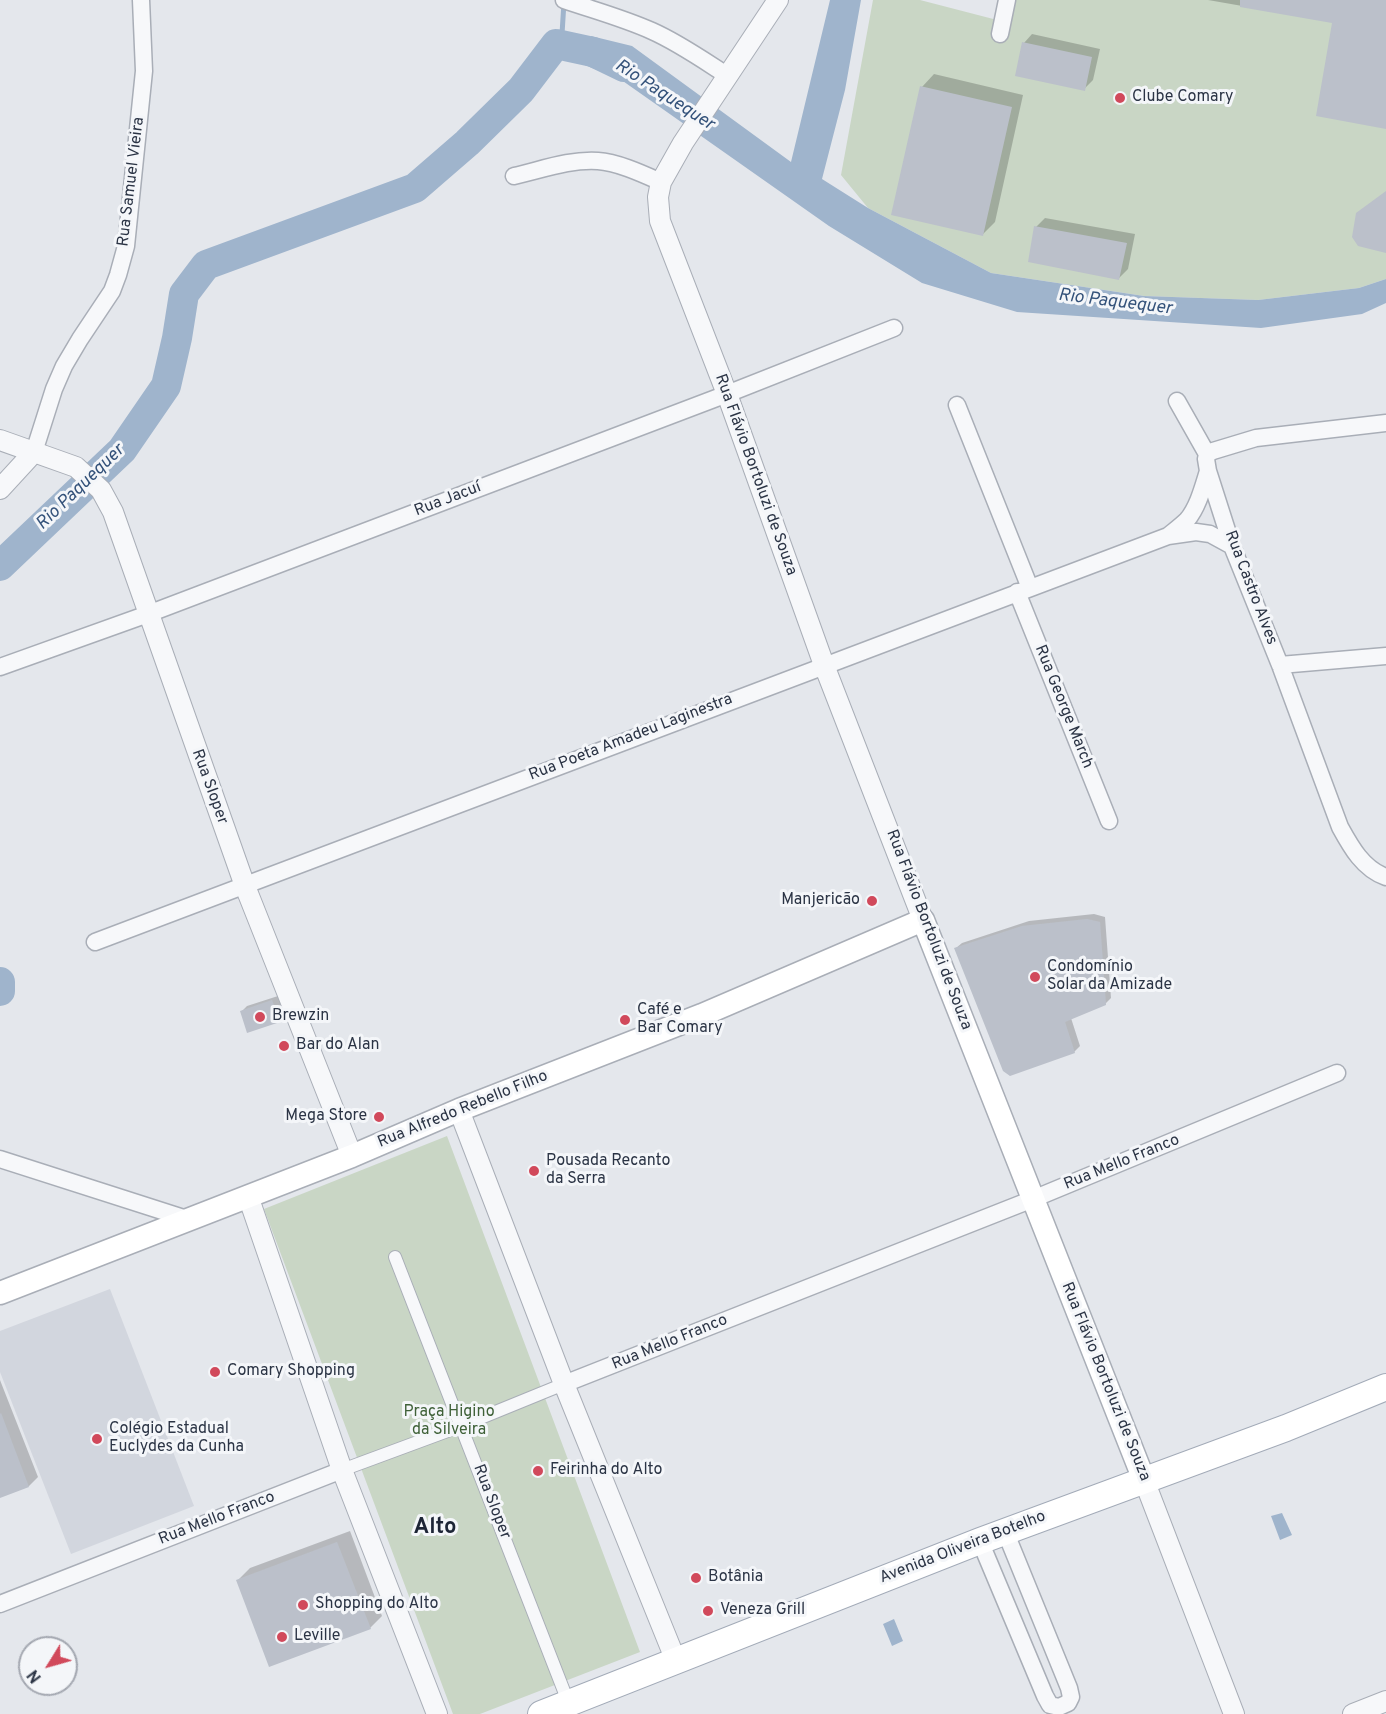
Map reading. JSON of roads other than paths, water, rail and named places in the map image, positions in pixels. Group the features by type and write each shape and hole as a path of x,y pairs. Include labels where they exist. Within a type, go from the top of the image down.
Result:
{"main road":[{"name":"Rua Alfredo Rebello Filho","path":"0,1293 352,1156 459,1110 702,1015 923,920"},
{"name":"Rua Flávio Bortoluzi de Souza","path":"923,920 1144,1480"},
{"name":"Avenida Oliveira Botelho","path":"541,1714 571,1709 676,1661 1005,1531 1286,1428 1386,1387"}],"street":[{"name":"Rua Samuel Vieira","path":"34,452 57,382 80,339 112,291 126,246 144,71 141,0"},
{"path":"564,0 653,31 728,76"},
{"name":"Rua Flávio Bortoluzi de Souza","path":"778,0 683,143 661,182 658,197 660,221 727,394 824,664 923,920"},
{"path":"1000,34 1007,0"},
{"path":"514,176 557,165 599,161 638,171 661,182"},
{"name":"Rua Jacuí","path":"0,667 147,614 727,394 894,328"},
{"path":"1177,401 1207,454 1256,438 1386,423"},
{"name":"Rua George March","path":"957,405 1109,821"},
{"name":"Rua Sloper","path":"0,440 76,466 101,490 112,512 245,886 352,1156"},
{"path":"0,489 34,452"},
{"name":"Rua Castro Alves","path":"1207,454 1208,471 1232,546 1280,665 1340,827 1352,849 1366,865 1386,877"},
{"name":"Rua Poeta Amadeu Laginestra","path":"1168,536 1191,514 1208,471"},
{"name":"Rua Poeta Amadeu Laginestra","path":"95,942 824,664 1168,536 1196,532 1210,534 1232,546"},
{"path":"1280,665 1386,656"},
{"name":"Rua Mello Franco","path":"0,1604 342,1470 461,1426 1033,1199 1337,1073"},
{"path":"459,1110 564,1384 676,1661"},
{"path":"0,1159 187,1219"},
{"path":"248,1196 342,1470 437,1714"},
{"name":"Rua Sloper","path":"394,1257 571,1709"},
{"name":"Rua Flávio Bortoluzi de Souza","path":"1144,1480 1234,1714"},
{"path":"980,1541 1045,1696 1050,1705 1059,1707 1068,1703 1071,1697 1069,1688 1005,1531"},
{"path":"1353,1714 1386,1701"}],"water":[{"path":"830,0 861,0 845,90 822,179 868,208 991,273 1144,296 1258,300 1359,288 1386,279 1386,303 1362,314 1261,328 1017,312 922,283 829,226 620,79 582,64 591,36 632,46 791,162"},
{"path":"1282,1513 1292,1535 1280,1540 1271,1516"},
{"path":"894,1619 903,1641 892,1646 883,1624"}],"waterway":[{"path":"556,44 562,34 564,2"},
{"name":"Rio Paquequer","path":"0,566 122,450 166,386 184,294 206,265 415,188 467,143 521,90 556,44 593,52 624,67"},
{"name":"Rio Paquequer","path":"0,982 0,991"}],"place":[{"name":"Clube Comary","path":"1120,98"},
{"name":"Manjericão","path":"872,901"},
{"name":"Condomínio Solar da Amizade","path":"1035,977"},
{"name":"Brewzin","path":"260,1017"},
{"name":"Café e Bar Comary","path":"625,1020"},
{"name":"Bar do Alan","path":"284,1046"},
{"name":"Mega Store","path":"379,1117"},
{"name":"Pousada Recanto da Serra","path":"534,1171"},
{"name":"Comary Shopping","path":"215,1372"},
{"name":"Colégio Estadual Euclydes da Cunha","path":"97,1439"},
{"name":"Feirinha do Alto","path":"538,1471"},
{"name":"Botânia","path":"696,1578"},
{"name":"Shopping do Alto","path":"303,1605"},
{"name":"Veneza Grill","path":"708,1611"},
{"name":"Leville","path":"282,1637"}],"district":[{"name":"Alto","path":"435,1529"}],"park label":[{"name":"Praça Higino da Silveira","path":"449,1422"}]}
